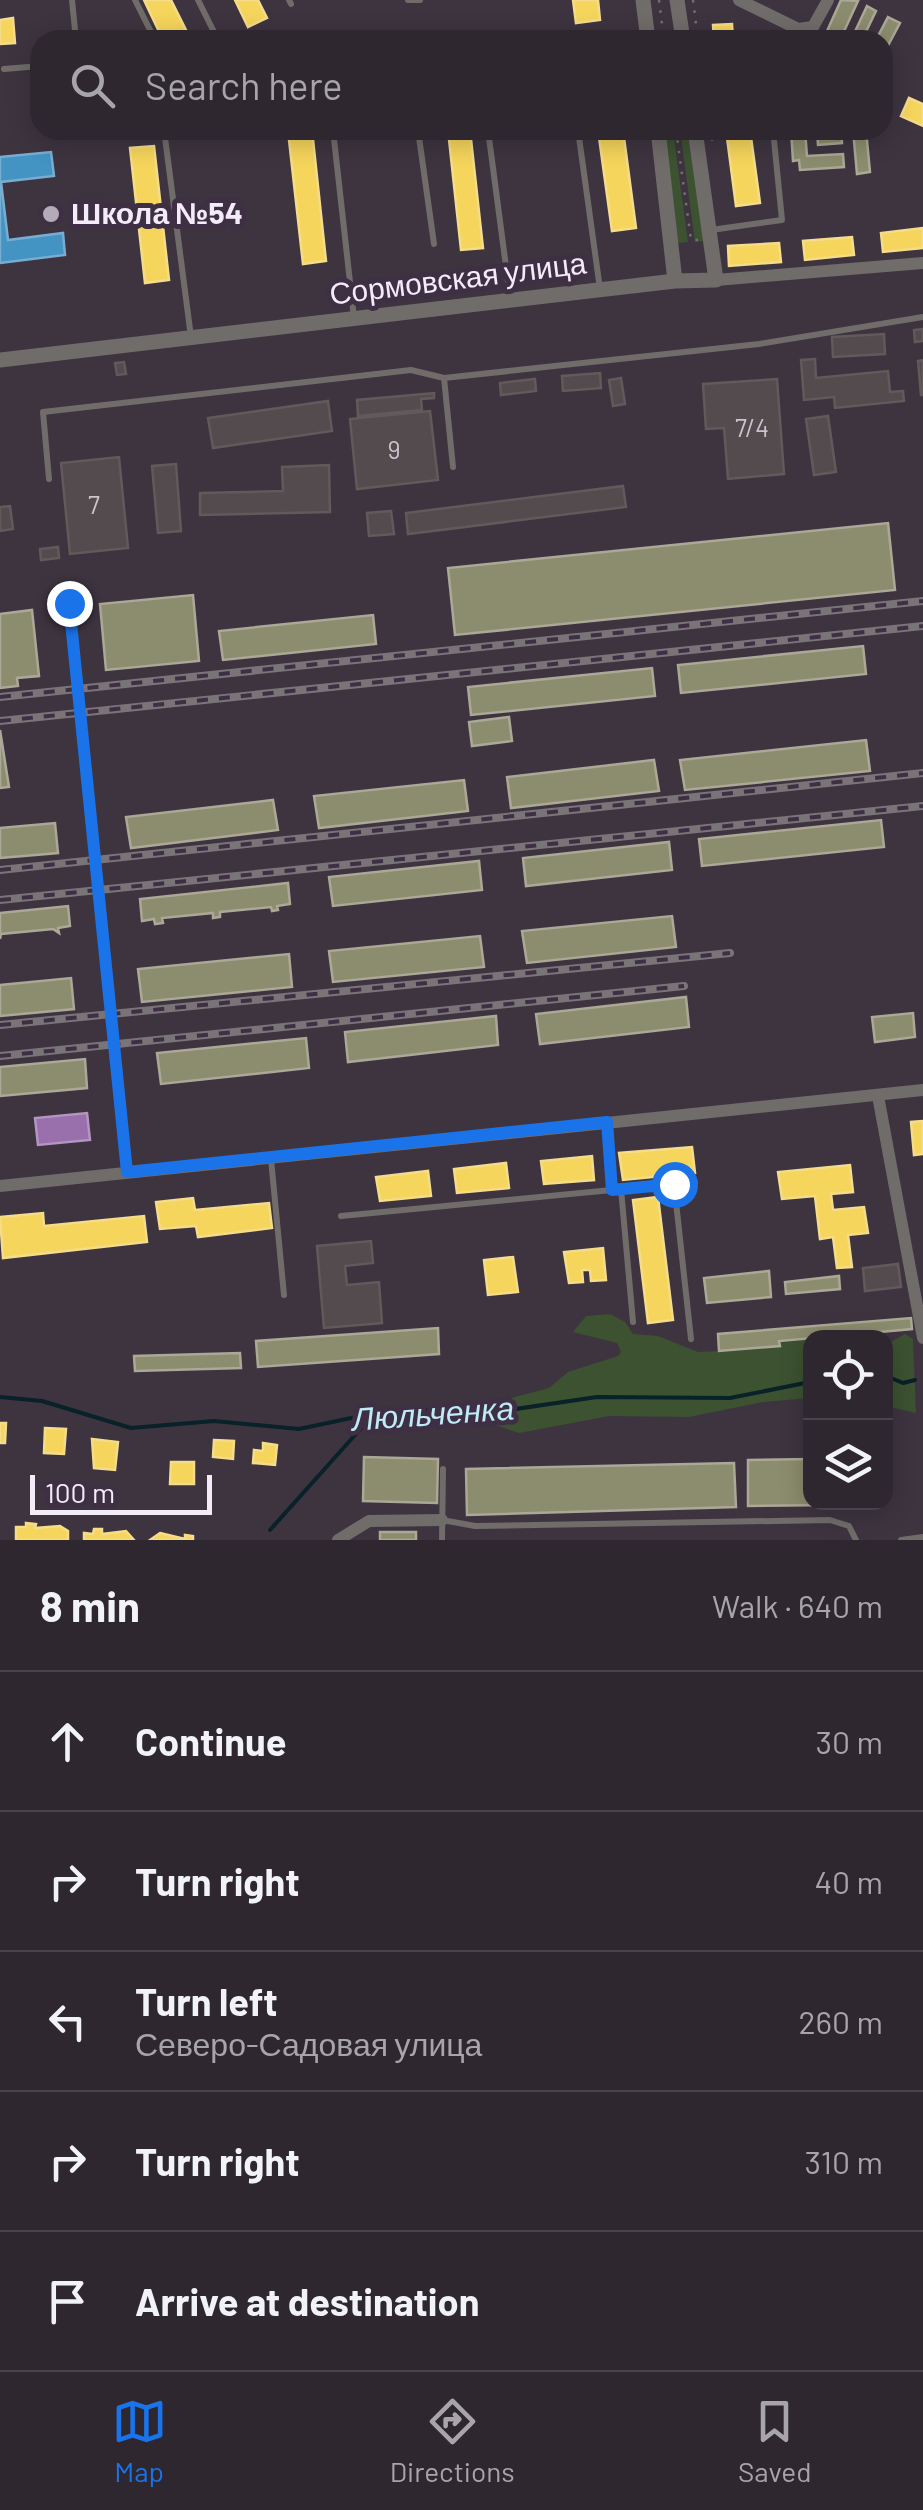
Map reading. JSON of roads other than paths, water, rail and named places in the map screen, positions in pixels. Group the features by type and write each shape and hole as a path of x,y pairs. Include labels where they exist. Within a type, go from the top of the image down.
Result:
{"street":[{"path":"643,0 647,30"},
{"path":"677,0 682,30"},
{"path":"739,0 798,30 813,27 828,0"},
{"path":"659,140 674,281"},
{"path":"697,140 716,280"},
{"name":"Сормовская улица","path":"0,360 674,281 923,263"},
{"path":"0,1186 923,1090"},
{"path":"878,1096 923,1338"},
{"path":"338,1540 369,1521 442,1520"}],"lane":[{"path":"72,0 75,30"},
{"path":"135,0 150,30"},
{"path":"198,0 213,30"},
{"path":"408,0 420,0"},
{"path":"4,69 30,67"},
{"path":"165,140 191,338"},
{"path":"333,140 354,319"},
{"path":"419,140 434,244"},
{"path":"489,140 511,300"},
{"path":"579,140 600,290"},
{"path":"707,234 782,220 774,140"},
{"path":"49,478 43,412 411,370 444,378 759,344 923,317"},
{"path":"444,378 453,467"},
{"path":"69,603 127,1172"},
{"path":"607,1122 633,1322"},
{"path":"271,1158 284,1294"},
{"path":"341,1216 695,1182"},
{"path":"674,1184 691,1339"},
{"path":"442,1540 444,1469"},
{"path":"442,1520 475,1526 830,1520 849,1526 856,1540"},
{"path":"901,1540 923,1537"}],"waterway":[{"name":"Люльченка","path":"893,1379 903,1383 915,1380"},
{"name":"Люльченка","path":"0,1397 42,1401 131,1428 214,1421 299,1429 375,1413 469,1408 502,1411 597,1397 730,1398 803,1383"},
{"path":"270,1530 372,1416"}],"railway":[{"path":"0,697 923,601"},
{"path":"0,721 923,626"},
{"path":"0,870 923,773"},
{"path":"0,900 923,806"},
{"path":"0,1025 730,953"},
{"path":"0,1056 684,986"}],"place":[{"name":"Школа №54","path":"51,214"}]}
